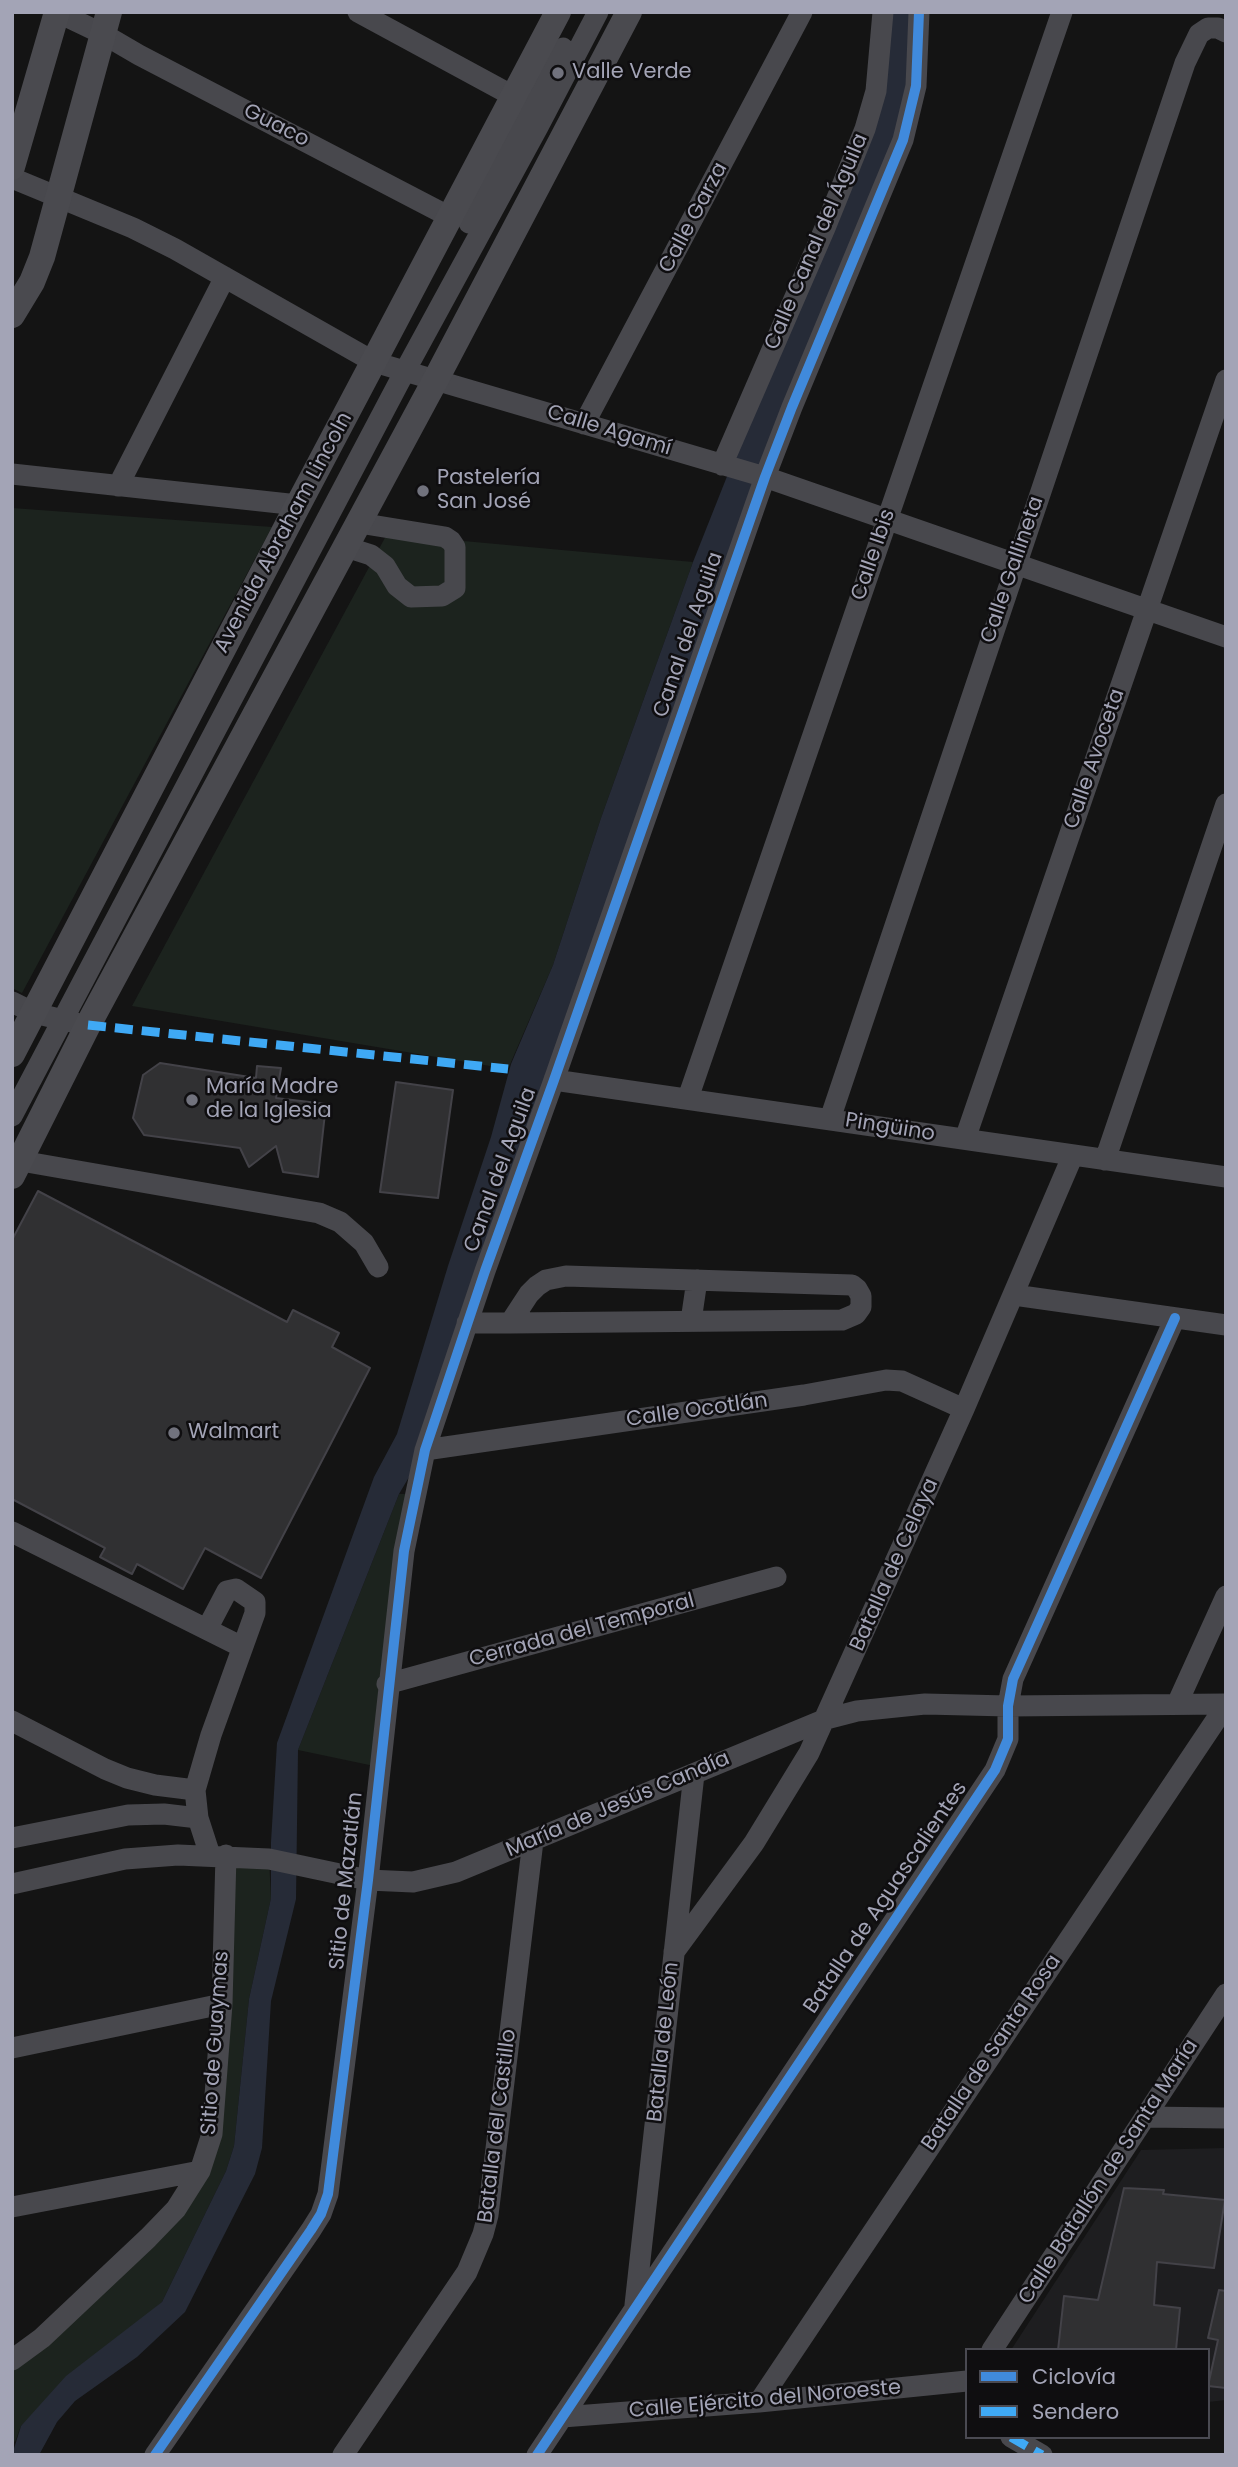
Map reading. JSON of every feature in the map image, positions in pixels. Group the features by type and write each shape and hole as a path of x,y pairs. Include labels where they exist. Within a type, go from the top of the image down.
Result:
{"main road":[{"path":"12,167 57,12"},
{"name":"Avenida Abraham Lincoln","path":"12,1054 39,1013 298,505 391,367 450,217 558,12"},
{"path":"16,1168 88,1025 436,379 629,12"},
{"path":"12,315 37,269 106,23"}],"street":[{"name":"Guaco","path":"57,12 106,23 139,55 450,217"},
{"path":"358,12 513,96"},
{"path":"12,1087 39,1013 583,12"},
{"path":"391,367 538,127 598,12"},
{"name":"Calle Garza","path":"584,424 802,12"},
{"name":"Calle Canal del Águila","path":"726,466 865,129 876,91 883,12"},
{"name":"Canal del Aguila","path":"485,1271 554,1080 760,475 797,394 903,140 916,86 919,12"},
{"name":"Calle Ibis","path":"688,1098 1062,12"},
{"name":"Calle Gallineta","path":"830,1119 1185,63 1199,34 1214,25"},
{"name":"Calle Agamí","path":"12,178 133,228 391,367 760,475 1226,637"},
{"path":"118,486 225,277"},
{"name":"Calle Avoceta","path":"965,1139 1226,380"},
{"path":"12,474 298,505"},
{"path":"346,547 371,555 385,566 397,586 411,597 442,596 455,588 455,547 451,541 445,537 359,523"},
{"path":"1105,1160 1226,804"},
{"path":"39,1013 88,1025"},
{"path":"12,1116 39,1013"},
{"name":"Pingüino","path":"554,1080 1226,1177"},
{"name":"Batalla de Celaya","path":"674,1952 754,1843 783,1798 826,1719 1014,1295 1073,1155"},
{"path":"16,1168 318,1213 340,1222 364,1243 378,1267"},
{"name":"Sitio de Mazatlán","path":"156,2455 321,2214 328,2194 368,1880 387,1684 404,1551 425,1450 485,1271"},
{"path":"467,1323 510,1323 842,1320 856,1314 861,1307 861,1296 852,1285 566,1276 546,1280 529,1294 510,1323"},
{"path":"691,1321 697,1280"},
{"path":"1014,1295 1226,1325"},
{"name":"Batalla de Aguascalientes","path":"537,2455 995,1770 1008,1739 1008,1706 1013,1679 1175,1318"},
{"name":"Calle Ocotlán","path":"425,1450 804,1395 886,1380 902,1381 964,1409"},
{"path":"12,1532 242,1647"},
{"name":"Cerrada del Temporal","path":"387,1684 776,1577"},
{"path":"12,1721 127,1778 195,1790 256,1607 251,1597 236,1589 227,1591 207,1629"},
{"path":"1177,1704 1226,1596"},
{"name":"María de Jesús Candía","path":"14,1886 125,1859 165,1855 269,1859 393,1883 434,1879 533,1841 826,1719 885,1707 925,1704 1226,1704"},
{"name":"Batalla de Santa Rosa","path":"759,2402 1226,1704"},
{"name":"Batalla de León","path":"634,2310 694,1774"},
{"name":"Sitio de Guaymas","path":"12,2360 42,2338 176,2209 200,2171 212,2134 222,2004 218,1855 198,1818 195,1790"},
{"path":"12,1838 128,1815 164,1814 198,1818"},
{"name":"Batalla del Castillo","path":"343,2455 467,2272 483,2234 488,2215 533,1841"},
{"name":"Calle Batallón de Santa María","path":"993,2348 1226,1994"},
{"path":"12,2048 222,2004"},
{"path":"1145,2117 1226,2118"},
{"path":"12,2207 200,2171"},
{"name":"Calle Ejército del Noroeste","path":"562,2417 759,2402 965,2381"},
{"path":"1014,2439 1042,2455"}],"shaded area":[{"path":"12,508 272,527 22,993 12,988"},
{"path":"387,534 693,562 601,818 553,965 508,1069 132,1006"},
{"path":"399,1494 414,1494 379,1767 298,1750"},
{"path":"226,1855 269,1859 271,1898 249,1999 234,2146 226,2171 162,2302 21,2426 15,2442 12,2440 12,2360 148,2238 207,2155"},
{"path":"1226,2148 1226,2400 1210,2402 1210,2348 1012,2348 1141,2150"}],"water":[{"path":"883,12 919,12 916,86 792,407 425,1450 399,1494 298,1750 296,1899 271,2001 262,2148 255,2174 185,2312 137,2357 75,2401 57,2422 39,2455 12,2455 21,2426 66,2376 162,2302 226,2171 234,2146 249,1999 271,1898 271,1842 277,1743 374,1477 397,1434 491,1137 511,1064 553,965 601,818 693,562 865,129"}],"building":[{"path":"160,1063 256,1078 257,1066 281,1068 276,1098 326,1104 318,1177 283,1172 276,1146 249,1167 240,1148 144,1135 133,1118 143,1075"},
{"path":"396,1082 453,1090 438,1198 380,1192"},
{"name":"Walmart","path":"38,1191 287,1322 293,1310 339,1333 332,1347 370,1368 261,1578 205,1548 183,1589 137,1564 132,1574 100,1557 105,1548 12,1499 12,1240"},
{"path":"1124,2188 1164,2190 1163,2194 1225,2200 1214,2268 1157,2262 1154,2305 1180,2308 1176,2348 1058,2348 1064,2296 1098,2300"},
{"path":"1219,2290 1226,2291 1226,2388 1210,2386 1218,2340 1208,2338"}],"marked path":[{"path":"88,1025 508,1069"},
{"path":"1014,2439 1042,2455"}],"cycle path":[{"path":"155,2455 311,2230 321,2214 328,2194 368,1880 404,1551 425,1450 485,1271 765,477 903,140 916,86 919,12"},
{"path":"537,2455 995,1770 1008,1739 1008,1706 1013,1679 1175,1318"}],"place":[{"name":"Valle Verde","path":"558,73"},
{"name":"Pastelería San José","path":"423,491"},
{"name":"María Madre de la Iglesia","path":"192,1100"},
{"name":"Walmart","path":"174,1433"}]}
